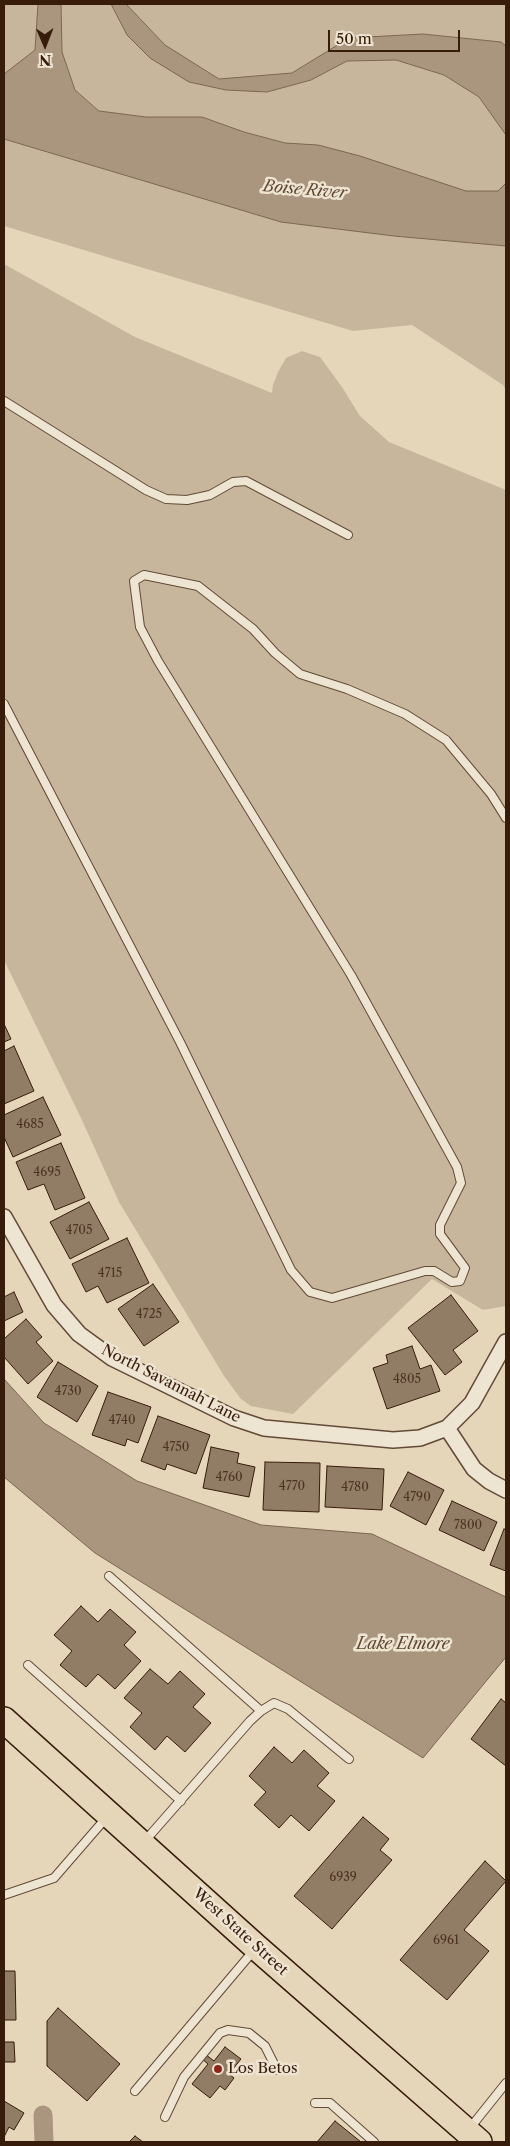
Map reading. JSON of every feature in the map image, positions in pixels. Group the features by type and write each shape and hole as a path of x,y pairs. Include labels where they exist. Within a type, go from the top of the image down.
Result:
{"main road":[{"name":"West State Street","path":"4,1720 256,1947 473,2137"}],"street":[{"name":"North Savannah Lane","path":"4,1217 54,1305 79,1334 112,1358 234,1418 264,1428 393,1440 420,1438 447,1428 472,1403 506,1342"},
{"path":"447,1428 474,1469 489,1481 506,1490"}],"lane":[{"path":"4,401 146,490 166,499 187,500 210,495 233,482 246,480 348,535"},
{"path":"4,704 180,1042 290,1270 310,1292 332,1298 425,1270 434,1271 452,1282 460,1281 465,1268 440,1234 440,1225 461,1183 457,1167 346,967 158,661 140,627 134,581 144,575 198,586 252,629 275,654 300,674 347,689 405,714 446,740 491,794 506,818"},
{"path":"109,1576 261,1711"},
{"path":"28,1665 181,1801"},
{"path":"142,1844 261,1711 274,1704 288,1709 349,1760"},
{"path":"4,1895 54,1878 109,1814"},
{"path":"135,2091 256,1947"},
{"path":"165,2117 184,2077 220,2033 228,2030 249,2032 265,2046 277,2070"},
{"path":"473,2137 506,2083"},
{"path":"315,2103 330,2103 374,2142"}],"shaded area":[{"path":"4,4 38,4 35,50 4,74"},
{"path":"61,4 111,4 127,35 189,82 226,90 267,92 311,80 347,61 396,60 444,75 479,97 505,131 506,183 498,191 466,192 318,145 285,143 244,132 202,117 146,117 100,111 75,90 62,52"},
{"path":"126,4 506,4 506,46 501,42 423,34 349,38 292,73 219,79 165,45"},
{"path":"4,139 281,222 394,236 506,246 506,390 503,385 412,325 353,331 4,226"},
{"path":"4,264 135,337 272,393 278,372 286,358 302,351 320,357 360,416 389,442 506,490 506,1306 483,1310 432,1279 293,1414 251,1406 241,1399 224,1376 119,1202 81,1118 4,960"}],"water":[{"name":"Boise River","path":"38,4 61,4 62,52 75,90 99,111 146,117 202,117 244,132 285,143 318,145 360,156 466,191 498,191 506,183 506,246 394,236 281,222 4,139 4,74 35,50"},
{"path":"111,4 126,4 165,45 219,79 292,73 349,38 423,34 501,42 506,46 506,135 479,97 444,75 396,60 347,61 311,80 267,92 226,90 189,82 150,58 127,35"},
{"name":"Lake Elmore","path":"4,1379 44,1423 137,1481 261,1525 372,1534 506,1597 506,1657 423,1758 95,1553 4,1477"}],"building":[{"path":"4,1024 11,1039 4,1042"},
{"path":"14,1046 34,1091 4,1104 4,1051"},
{"path":"43,1097 61,1135 13,1157 4,1137 4,1115"},
{"path":"61,1143 85,1198 55,1210 44,1184 28,1190 16,1162"},
{"path":"89,1202 109,1239 70,1259 50,1222"},
{"path":"127,1238 149,1283 107,1303 98,1286 86,1292 72,1264"},
{"path":"153,1284 179,1322 144,1346 118,1309"},
{"path":"14,1292 23,1312 4,1321 4,1297"},
{"path":"451,1295 478,1331 453,1350 462,1362 445,1375 408,1328"},
{"path":"26,1319 42,1337 36,1342 53,1361 28,1384 4,1357 4,1339"},
{"path":"412,1346 420,1369 431,1365 440,1391 387,1409 373,1368 388,1363 386,1355"},
{"path":"58,1362 98,1386 77,1422 37,1397"},
{"path":"108,1392 151,1407 138,1443 127,1439 125,1446 92,1435"},
{"path":"158,1416 210,1435 196,1474 167,1464 165,1470 141,1461"},
{"path":"211,1447 239,1453 237,1463 255,1467 249,1497 203,1488"},
{"path":"265,1462 320,1463 319,1512 263,1510"},
{"path":"327,1466 384,1469 382,1510 325,1507"},
{"path":"408,1472 444,1490 426,1525 390,1506"},
{"path":"452,1501 497,1522 484,1551 439,1530"},
{"path":"504,1529 506,1530 506,1571 490,1565"},
{"path":"81,1606 98,1622 110,1609 136,1632 124,1645 141,1661 115,1689 98,1674 86,1687 60,1665 72,1651 54,1635"},
{"path":"150,1669 168,1684 180,1671 205,1694 193,1707 211,1723 185,1752 167,1736 155,1750 130,1727 142,1713 124,1698"},
{"path":"501,1699 506,1703 506,1766 471,1739"},
{"path":"274,1747 292,1763 304,1750 329,1773 317,1786 335,1801 309,1831 291,1815 279,1828 254,1805 266,1792 249,1776"},
{"path":"363,1817 389,1839 380,1850 392,1860 332,1929 294,1896"},
{"path":"485,1861 506,1881 464,1930 489,1951 447,2000 400,1960"},
{"path":"4,1971 15,1971 16,2020 4,2020"},
{"path":"58,2008 120,2064 87,2101 47,2066 47,2021"},
{"path":"4,2042 14,2042 15,2062 4,2062"},
{"name":"Los Betos","path":"225,2047 241,2059 229,2074 234,2078 225,2090 220,2086 210,2098 192,2084 208,2064 201,2058 205,2054 214,2061"},
{"path":"4,2101 24,2113 14,2130 9,2127 4,2137"},
{"path":"335,2121 361,2142 317,2142"},
{"path":"135,2136 143,2142 129,2142"}],"waterway":[{"path":"43,2115 44,2142"}],"place":[{"name":"Los Betos","path":"218,2069"}]}
